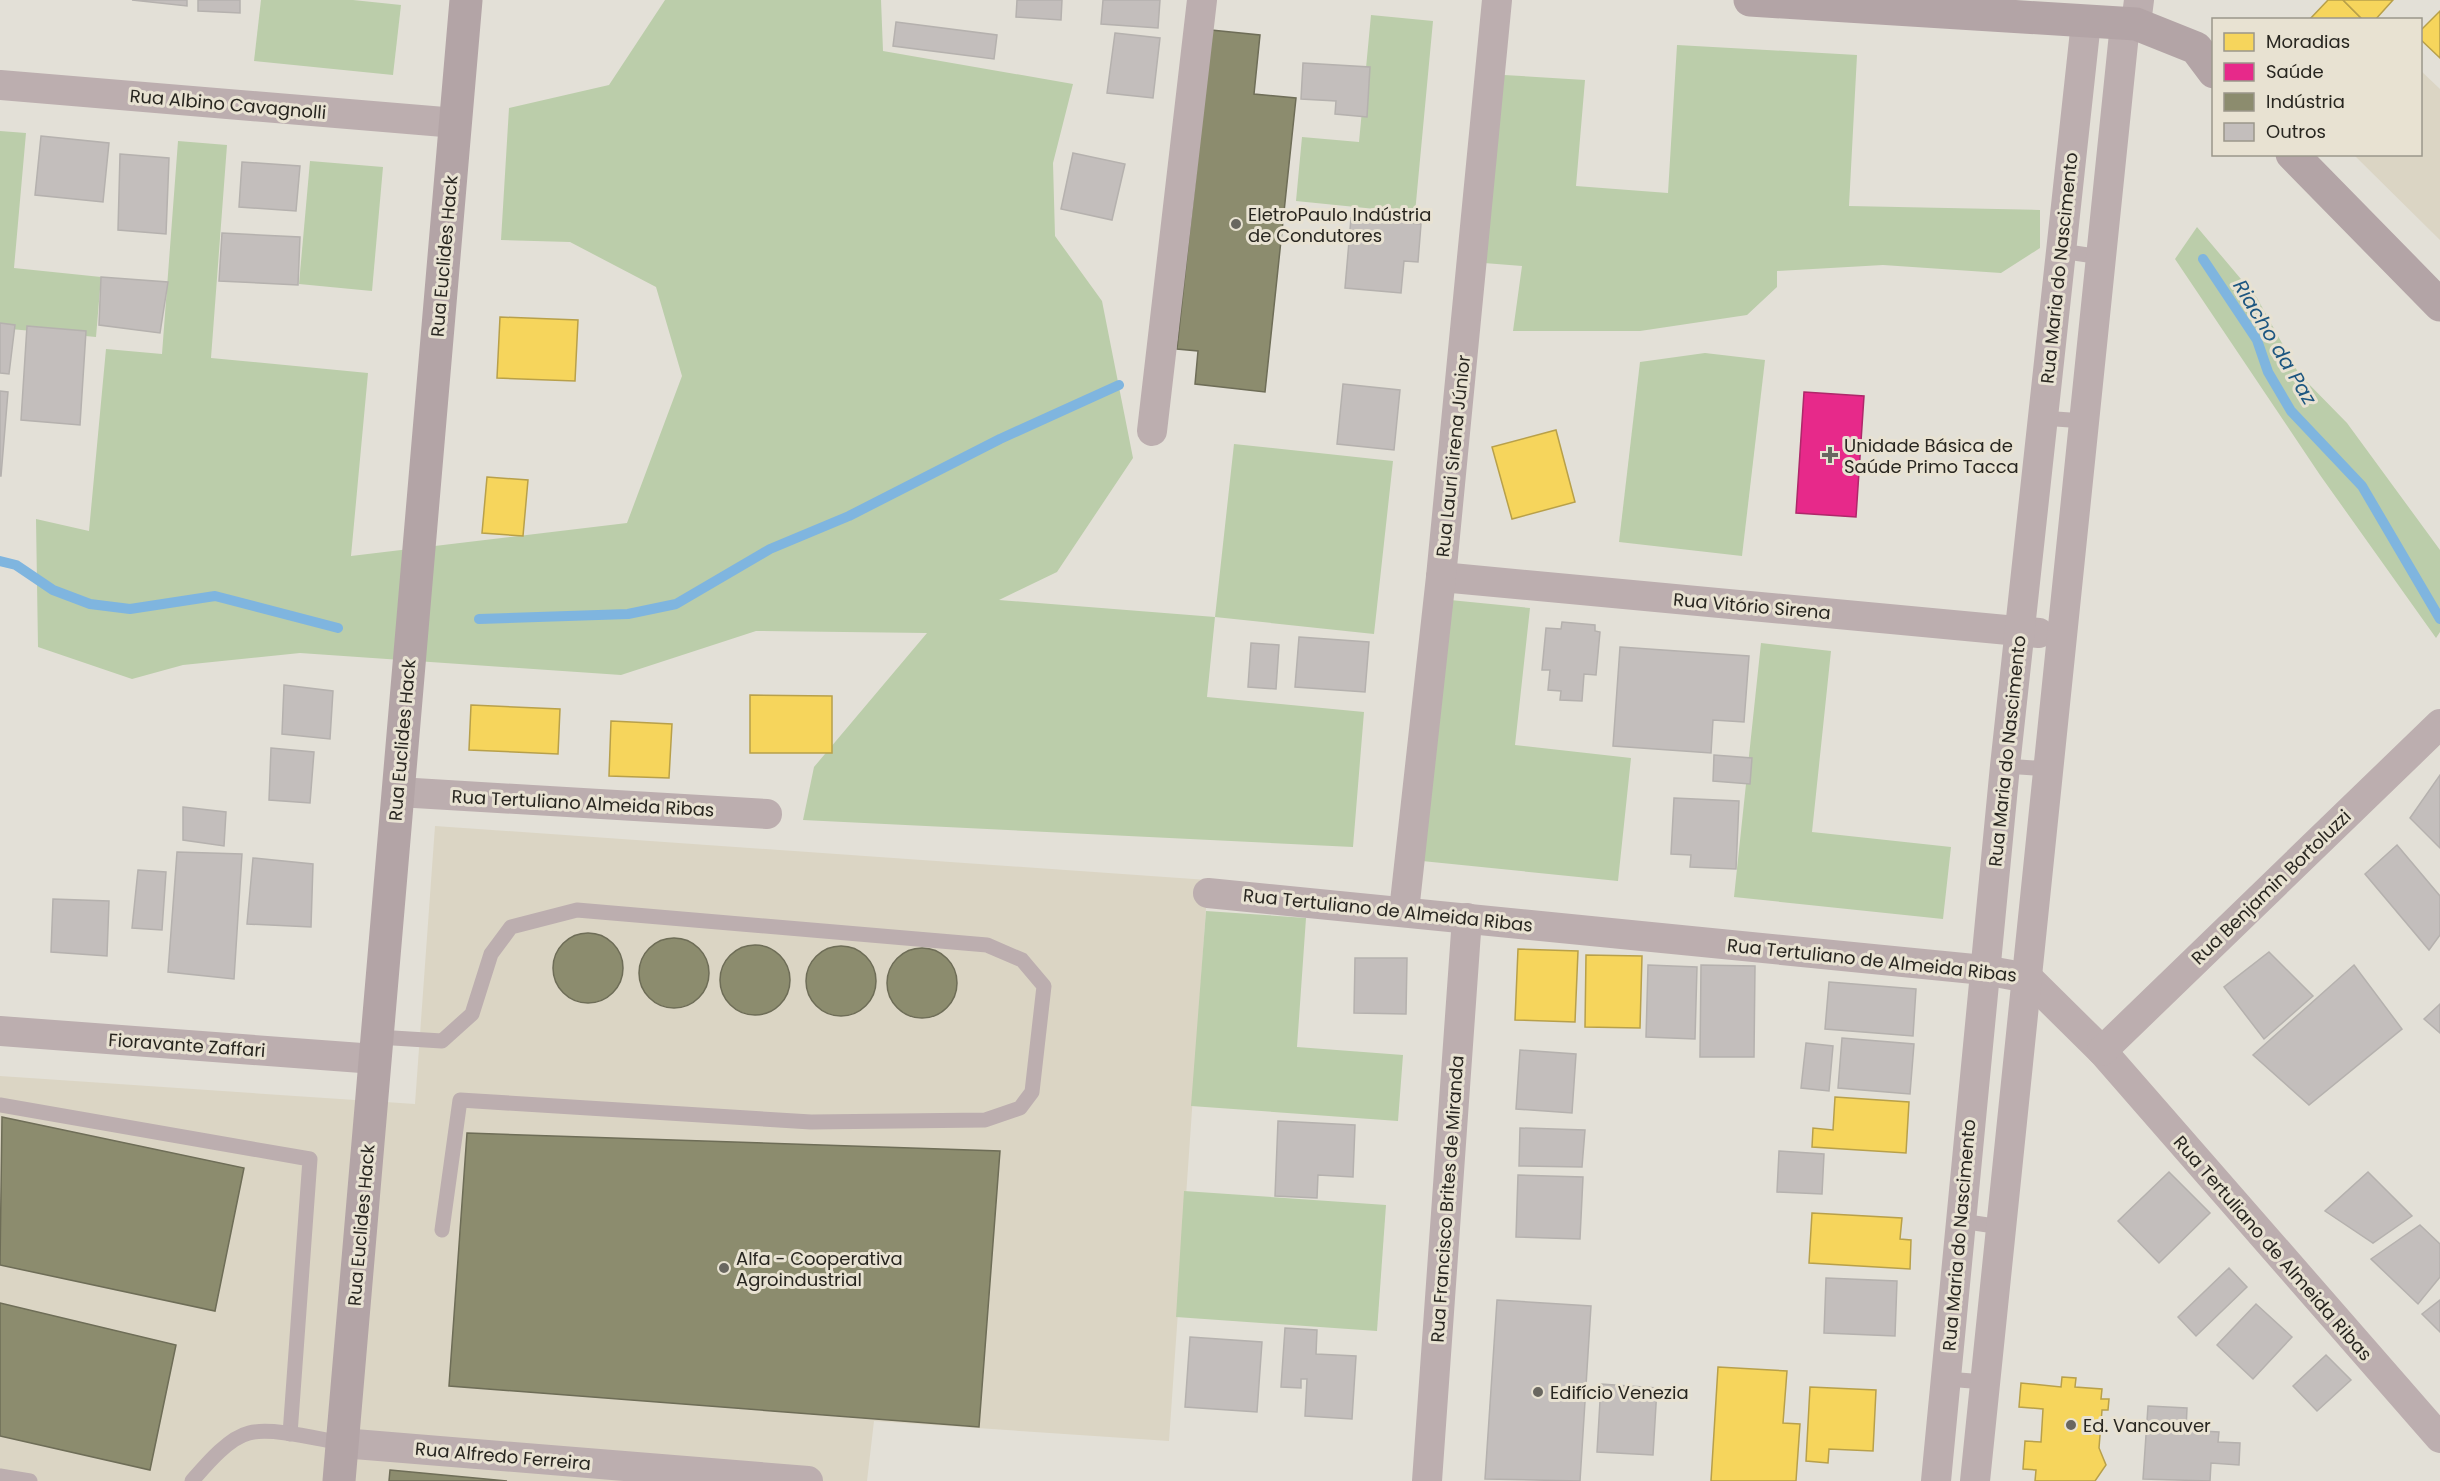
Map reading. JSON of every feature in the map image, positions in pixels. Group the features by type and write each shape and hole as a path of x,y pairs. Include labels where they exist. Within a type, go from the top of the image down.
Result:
{"main road":[{"name":"Rua Euclides Hack","path":"339,1481 466,0"},
{"path":"1750,0 2086,22 2133,16 2196,48 2212,69"},
{"path":"2294,156 2440,305"}],"street":[{"path":"1152,431 1202,0"},
{"name":"Rua Lauri Sirena Júnior","path":"1404,911 1441,577 1497,0"},
{"path":"1975,1481 2101,257 2133,16"},
{"name":"Rua Maria do Nascimento","path":"1936,1481 1984,970 2086,22"},
{"name":"Rua Albino Cavagnolli","path":"0,84 456,123"},
{"name":"Rua Vitório Sirena","path":"1441,577 2019,630 2062,636"},
{"name":"Rua Benjamin Bortoluzzi","path":"2102,1051 2440,724"},
{"name":"Rua Tertuliano Almeida Ribas","path":"398,792 767,814"},
{"name":"Rua Tertuliano de Almeida Ribas","path":"1208,893 1984,970 2028,978 2102,1051 2440,1438"},
{"name":"Rua Francisco Brites de Miranda","path":"1427,1481 1467,918"},
{"name":"Fioravante Zaffari","path":"0,1031 376,1048"},
{"name":"Rua Alfredo Ferreira","path":"342,1443 808,1481"}],"lane":[{"path":"2061,251 2101,257"},
{"path":"2042,418 2084,421"},
{"path":"2005,766 2049,768"},
{"path":"376,1048 442,1041 472,1014 491,954 511,927 577,910 987,945 1022,960 1044,986 1032,1092 1020,1108 985,1120 811,1122 460,1100 442,1230"},
{"path":"0,1105 310,1159 290,1434"},
{"path":"1961,1221 2001,1227"},
{"path":"1946,1379 1985,1382"},
{"path":"192,1481 217,1452 248,1433 290,1434 342,1443"},
{"path":"0,1476 30,1481"}],"shaded area":[{"path":"2422,72 2440,89 2440,240 2355,156 2422,156"},
{"path":"435,826 1208,880 1169,1441 874,1421 867,1481 0,1481 0,1076 415,1104"}],"green space":[{"path":"261,0 353,0 401,5 393,75 254,61"},
{"path":"665,0 881,0 883,51 1073,84 1053,163 1055,236 1102,301 1133,458 1057,572 999,600 1215,617 1207,697 1364,712 1353,847 803,820 814,767 927,633 756,631 621,675 300,653 183,665 132,679 38,647 36,519 89,531 106,349 162,354 178,141 227,145 211,358 368,373 351,556 627,523 682,376 656,287 570,242 501,240 509,108 609,85"},
{"path":"1371,15 1433,21 1415,213 1296,201 1302,137 1359,142"},
{"path":"1677,45 1857,55 1849,206 2040,210 2040,248 2001,273 1883,265 1777,271 1777,287 1747,315 1640,331 1513,331 1522,266 1484,263 1504,75 1585,80 1576,186 1668,193"},
{"path":"0,131 26,133 14,268 101,277 96,337 0,328"},
{"path":"310,161 383,167 372,291 299,284"},
{"path":"2197,227 2257,298 2299,374 2347,423 2440,550 2440,632 2436,638 2320,475 2175,259"},
{"path":"1705,353 1765,360 1742,556 1619,542 1640,362"},
{"path":"1234,444 1393,461 1374,634 1215,617"},
{"path":"1450,600 1530,608 1515,745 1631,758 1618,881 1422,861"},
{"path":"1761,643 1831,651 1812,832 1951,847 1943,919 1734,897"},
{"path":"1206,911 1306,918 1297,1047 1403,1055 1398,1121 1191,1106"},
{"path":"1184,1191 1386,1205 1377,1331 1176,1317"}],"building: Moradias":[{"path":"2328,0 2343,0 2361,18 2311,18"},
{"path":"2343,0 2393,0 2377,18 2361,18"},
{"path":"2440,11 2440,58 2422,41 2422,29"},
{"path":"500,317 578,320 575,381 497,378"},
{"path":"1556,430 1575,502 1512,519 1492,447"},
{"path":"487,477 528,480 523,536 482,533"},
{"path":"750,695 832,696 832,753 750,753"},
{"path":"471,705 560,709 558,754 469,750"},
{"path":"611,721 672,724 669,778 609,776"},
{"path":"1518,949 1578,951 1575,1022 1515,1020"},
{"path":"1586,955 1642,956 1640,1028 1585,1027"},
{"path":"1835,1097 1909,1102 1906,1153 1812,1147 1813,1128 1833,1130"},
{"path":"1812,1213 1902,1218 1900,1239 1911,1240 1910,1269 1809,1263"},
{"path":"1718,1367 1787,1371 1783,1423 1800,1424 1796,1481 1711,1481"},
{"name":"Ed. Vancouver","path":"2062,1377 2076,1378 2075,1387 2102,1389 2101,1399 2109,1399 2108,1410 2102,1410 2099,1448 2106,1465 2095,1481 2035,1481 2036,1470 2023,1469 2025,1441 2041,1442 2043,1409 2019,1407 2021,1383 2061,1387"},
{"path":"1810,1387 1876,1390 1873,1451 1829,1449 1828,1463 1806,1461"}],"building: Saúde":[{"name":"Unidade Básica de Saúde Primo Tacca","path":"1804,392 1864,396 1856,517 1796,513"}],"building: Indústria":[{"name":"EletroPaulo Indústria de Condutores","path":"1211,30 1260,35 1254,94 1296,98 1265,392 1195,384 1198,351 1177,349"},
{"path":"588,933 601,936 613,943 620,955 623,968 620,981 613,993 601,1000 588,1003 575,1000 563,993 556,981 553,968 556,955 563,943 575,936"},
{"path":"674,938 687,941 699,948 706,960 709,973 706,986 699,998 687,1005 674,1008 661,1005 649,998 642,986 639,973 642,960 649,948 661,941"},
{"path":"755,945 768,948 780,955 787,967 790,980 787,993 780,1005 768,1012 755,1015 742,1012 730,1005 723,993 720,980 723,967 730,955 742,948"},
{"path":"841,946 854,949 866,956 873,968 876,981 873,994 866,1006 854,1013 841,1016 828,1013 816,1006 809,994 806,981 809,968 816,956 828,949"},
{"path":"922,948 935,951 947,958 954,970 957,983 954,996 947,1008 935,1015 922,1018 909,1015 897,1008 890,996 887,983 890,970 897,958 909,951"},
{"path":"2,1117 244,1168 215,1311 0,1265"},
{"name":"Alfa - Cooperativa Agroindustrial","path":"467,1133 1000,1151 979,1427 449,1386"},
{"path":"0,1303 176,1345 150,1470 0,1436"},
{"path":"390,1470 507,1481 389,1481"}],"building: Outros":[{"path":"132,0 187,0 187,6"},
{"path":"198,0 240,0 240,13 198,11"},
{"path":"1017,0 1062,0 1061,20 1016,17"},
{"path":"1103,0 1160,0 1158,28 1101,24"},
{"path":"896,22 997,35 994,59 893,46"},
{"path":"1115,33 1160,38 1153,98 1107,93"},
{"path":"1303,63 1370,67 1367,117 1335,114 1336,101 1301,99"},
{"path":"41,136 109,143 103,202 35,195"},
{"path":"1073,153 1125,164 1112,220 1061,209"},
{"path":"120,154 169,158 166,234 118,230"},
{"path":"242,162 300,166 296,211 239,207"},
{"path":"1351,218 1421,224 1418,262 1404,261 1401,293 1345,288"},
{"path":"222,233 300,237 298,285 219,281"},
{"path":"101,277 168,282 160,333 99,325"},
{"path":"0,323 15,325 9,374 0,373"},
{"path":"27,326 86,331 80,425 21,420"},
{"path":"1343,384 1400,390 1394,450 1337,444"},
{"path":"0,391 8,392 1,476 0,476"},
{"path":"1562,622 1595,625 1595,631 1600,632 1596,675 1584,674 1582,701 1560,700 1561,691 1548,690 1550,670 1542,670 1546,628 1561,629"},
{"path":"1299,637 1369,642 1365,692 1295,687"},
{"path":"1251,643 1279,645 1276,689 1248,687"},
{"path":"1620,647 1749,656 1744,722 1713,720 1711,753 1613,746"},
{"path":"284,685 333,691 330,739 282,734"},
{"path":"271,748 314,752 310,803 269,800"},
{"path":"1714,755 1752,758 1750,784 1713,781"},
{"path":"2440,775 2440,848 2410,818"},
{"path":"1674,798 1739,801 1736,869 1690,867 1691,855 1671,854"},
{"path":"183,807 226,812 224,846 183,840"},
{"path":"2397,845 2440,896 2440,935 2429,950 2365,874"},
{"path":"177,852 242,854 234,979 168,972"},
{"path":"253,858 313,864 311,927 247,924"},
{"path":"138,870 166,872 162,930 132,928"},
{"path":"53,899 109,901 107,956 51,952"},
{"path":"2269,952 2313,996 2264,1039 2224,987"},
{"path":"1355,958 1407,958 1406,1014 1354,1013"},
{"path":"1648,965 1697,967 1695,1039 1646,1037"},
{"path":"1701,965 1755,966 1754,1057 1700,1057"},
{"path":"2354,965 2402,1029 2309,1105 2253,1055"},
{"path":"1829,982 1916,989 1913,1036 1825,1029"},
{"path":"2440,1004 2440,1033 2424,1019"},
{"path":"1842,1038 1914,1044 1910,1094 1838,1088"},
{"path":"1806,1043 1833,1046 1829,1091 1801,1088"},
{"path":"1520,1050 1576,1054 1572,1113 1516,1109"},
{"path":"1278,1121 1355,1125 1353,1177 1318,1175 1317,1198 1275,1196"},
{"path":"1520,1128 1585,1130 1582,1167 1519,1166"},
{"path":"1779,1151 1824,1154 1822,1194 1777,1192"},
{"path":"2169,1172 2210,1213 2159,1263 2118,1221"},
{"path":"2368,1172 2412,1216 2373,1243 2325,1211"},
{"path":"1518,1175 1583,1177 1580,1239 1516,1237"},
{"path":"2420,1225 2440,1244 2440,1277 2418,1304 2371,1259"},
{"path":"2229,1268 2247,1287 2196,1336 2178,1317"},
{"path":"1826,1278 1897,1281 1895,1336 1824,1333"},
{"name":"Edifício Venezia","path":"1497,1300 1591,1306 1580,1481 1485,1479"},
{"path":"2440,1300 2440,1332 2422,1314"},
{"path":"2256,1304 2292,1337 2253,1379 2217,1345"},
{"path":"1285,1328 1317,1330 1316,1354 1356,1356 1352,1419 1305,1416 1307,1379 1301,1379 1301,1388 1281,1387"},
{"path":"1190,1337 1262,1342 1257,1412 1185,1407"},
{"path":"2326,1355 2351,1380 2317,1411 2293,1386"},
{"path":"1601,1384 1657,1388 1653,1455 1597,1452"},
{"path":"2148,1406 2187,1408 2186,1430 2219,1432 2218,1442 2240,1443 2239,1465 2211,1463 2210,1481 2143,1479"}],"waterway":[{"name":"Riacho da Paz","path":"2203,259 2257,340 2268,372 2291,411 2362,486 2440,619"},
{"path":"479,619 628,614 676,604 770,549 849,516 1000,439 1119,385"},
{"path":"0,561 16,565 53,590 90,604 130,609 215,596 338,628"}],"place":[{"name":"EletroPaulo Indústria de Condutores","path":"1236,224"},
{"name":"Unidade Básica de Saúde Primo Tacca","path":"1830,455"},
{"name":"Alfa - Cooperativa Agroindustrial","path":"724,1268"},
{"name":"Edifício Venezia","path":"1538,1392"},
{"name":"Ed. Vancouver","path":"2071,1425"}]}
